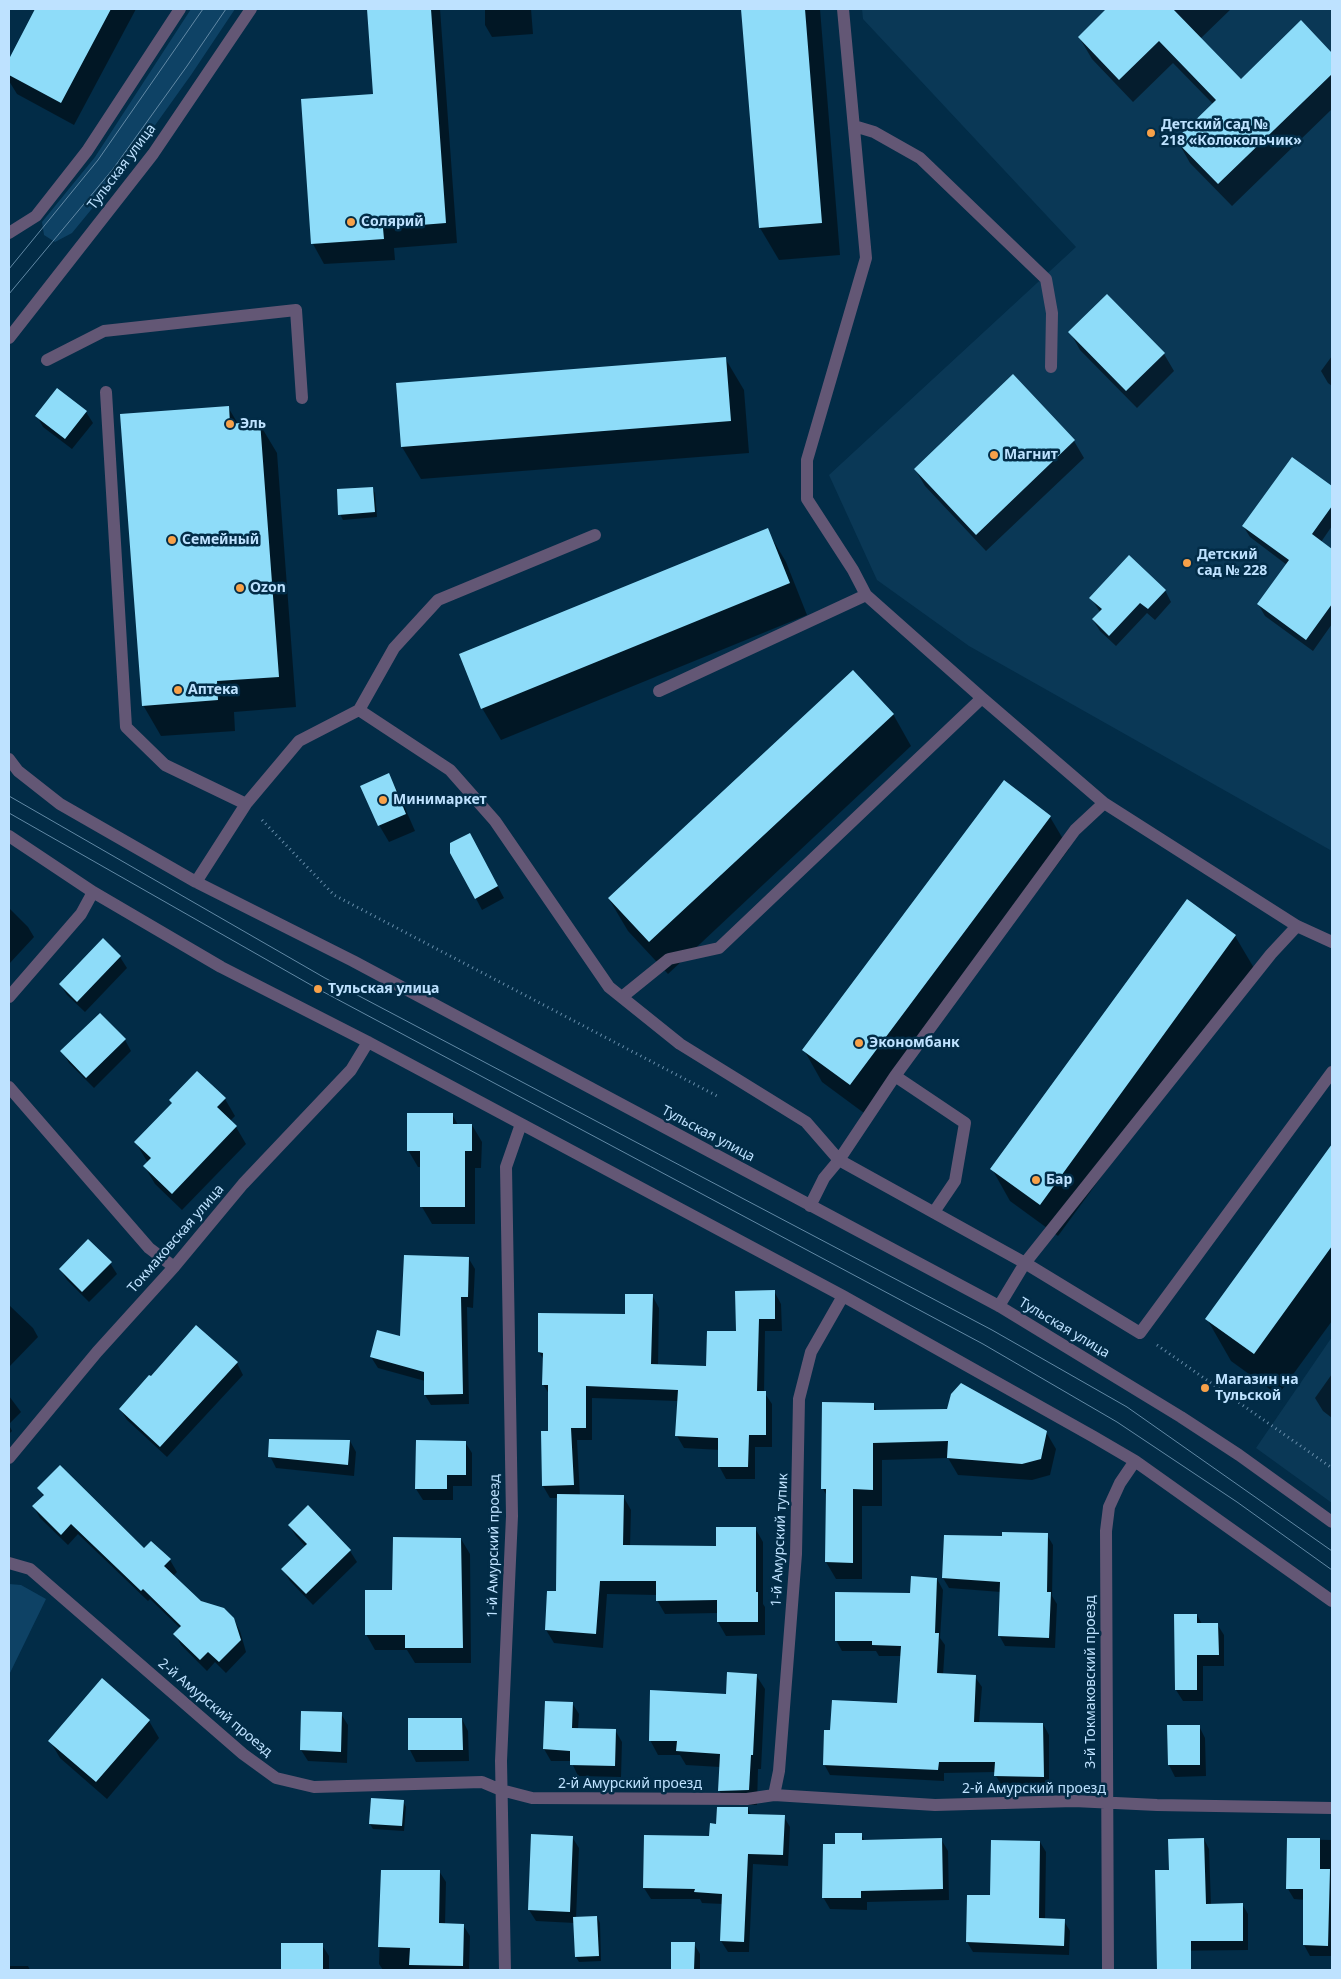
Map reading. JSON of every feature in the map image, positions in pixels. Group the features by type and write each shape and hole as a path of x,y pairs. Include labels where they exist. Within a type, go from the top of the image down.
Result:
{"street":[{"path":"9,233 36,216 87,151 180,9"},
{"name":"Тульская улица","path":"9,338 153,154 251,9"},
{"path":"843,9 866,258 807,460 806,499 853,570 866,595 1104,803 1298,926 1332,942"},
{"path":"854,126 874,132 920,158 1046,279 1052,313 1051,367"},
{"path":"47,360 104,331 296,310 302,398"},
{"path":"106,392 126,727 165,765 246,804"},
{"path":"196,882 246,804 299,741 359,710 394,648 438,600 595,535"},
{"path":"660,691 866,595"},
{"path":"622,997 669,959 719,948 982,698"},
{"path":"359,710 450,770 495,821 609,987 680,1044 806,1122 839,1160 1024,1263 1140,1333 1332,1072"},
{"name":"Тульская улица","path":"9,759 18,771 60,804 196,882 353,961 999,1306 1189,1422 1239,1455 1332,1522"},
{"path":"810,1206 824,1178 839,1160 895,1076 1075,830 1104,803"},
{"path":"9,836 94,892 221,967 368,1042 843,1296 1135,1461 1332,1600"},
{"path":"9,997 81,914 94,892"},
{"path":"999,1306 1024,1263 1271,954 1298,926"},
{"name":"Токмаковская улица","path":"9,1458 243,1184 351,1070 368,1042"},
{"path":"895,1076 965,1123 955,1181 934,1212"},
{"path":"9,1087 149,1248 174,1267"},
{"name":"1-й Амурский проезд","path":"505,1970 501,1790 512,1516 506,1167 521,1124"},
{"name":"1-й Амурский тупик","path":"774,1796 779,1771 796,1554 799,1399 811,1352 843,1296"},
{"name":"3-й Токмаковский проезд","path":"1108,1970 1106,1531 1109,1507 1120,1483 1135,1461"},
{"name":"2-й Амурский проезд","path":"9,1563 30,1569 243,1754 276,1778 314,1787 482,1782 501,1790 532,1798 747,1799 774,1796 935,1805 1074,1801 1332,1808"}],"path":[{"path":"246,804 334,895 723,1099"},
{"path":"1140,1333 1332,1468"}],"shaded area":[{"path":"191,9 235,9 191,75 118,177 72,233 55,242 44,235 42,222 95,157"},
{"path":"862,9 1332,9 1332,851 969,646 877,580 829,475 1076,247 863,19"},
{"path":"1332,1337 1332,1503 1256,1448"},
{"path":"9,1584 21,1585 46,1599 9,1675"}],"building":[{"path":"35,9 111,9 61,103 9,75 9,59"},
{"path":"367,9 431,9 446,223 383,228 384,239 311,244 301,99 373,94"},
{"path":"741,9 805,9 822,223 759,228"},
{"path":"1106,9 1173,9 1241,79 1301,20 1332,53 1332,74 1218,184 1175,140 1216,100 1159,41 1119,80 1078,37"},
{"path":"1107,294 1165,353 1126,391 1068,332"},
{"path":"726,357 731,421 401,447 396,383"},
{"name":"Магнит","path":"1013,374 1075,440 976,535 914,469"},
{"path":"57,388 87,411 65,439 35,416"},
{"path":"229,406 230,424 260,421 279,677 217,681 218,700 142,706 120,414"},
{"path":"1292,457 1332,486 1332,506 1312,534 1332,549 1332,604 1306,640 1257,604 1289,560 1242,526"},
{"path":"373,487 375,512 338,515 337,489"},
{"path":"768,528 790,583 481,709 459,654"},
{"path":"1129,555 1166,590 1148,609 1140,603 1109,636 1092,619 1102,609 1089,598"},
{"path":"853,670 894,714 649,942 608,898"},
{"name":"Минимаркет","path":"389,773 406,814 378,826 360,786"},
{"path":"1004,780 1051,816 850,1085 802,1050"},
{"path":"470,833 498,886 475,899 450,853 450,843"},
{"path":"1187,899 1236,935 1040,1205 990,1169"},
{"path":"103,938 121,956 77,1002 59,984"},
{"path":"100,1013 126,1039 86,1078 60,1051"},
{"path":"197,1071 226,1098 217,1107 237,1126 172,1194 143,1166 151,1158 134,1142 172,1103 169,1100"},
{"path":"407,1113 453,1113 453,1124 472,1124 472,1151 465,1151 465,1207 420,1207 420,1151 407,1151"},
{"path":"1332,1144 1332,1246 1254,1354 1205,1319"},
{"path":"88,1239 112,1262 82,1292 59,1269"},
{"path":"404,1255 469,1257 468,1297 461,1297 463,1394 424,1395 424,1372 370,1357 377,1330 400,1336"},
{"path":"775,1290 775,1319 759,1319 757,1391 766,1391 766,1435 749,1435 748,1467 718,1467 718,1438 675,1436 678,1390 586,1386 586,1428 571,1428 574,1485 542,1486 541,1431 548,1431 548,1385 542,1385 543,1353 538,1352 538,1313 625,1314 625,1294 653,1294 651,1364 706,1366 707,1331 736,1331 735,1291"},
{"path":"196,1325 238,1362 160,1447 119,1409"},
{"path":"961,1383 1047,1431 1041,1459 1022,1464 947,1458 948,1441 873,1443 873,1490 853,1489 853,1563 825,1562 826,1489 821,1489 822,1402 874,1403 874,1410 947,1409 951,1394"},
{"path":"269,1439 350,1440 348,1465 268,1457"},
{"path":"416,1440 466,1441 466,1475 447,1475 447,1489 415,1489"},
{"path":"60,1465 144,1548 151,1541 171,1559 164,1566 201,1601 224,1608 234,1618 241,1640 219,1662 208,1652 200,1660 173,1634 181,1626 143,1589 141,1591 71,1524 61,1535 32,1506 44,1495 37,1488"},
{"path":"557,1494 624,1495 623,1545 716,1546 716,1527 756,1527 758,1622 717,1622 717,1600 656,1601 656,1581 600,1581 596,1634 545,1630 547,1591 556,1591"},
{"path":"308,1505 351,1550 306,1594 281,1569 307,1544 288,1525"},
{"path":"1002,1532 1048,1533 1047,1592 1051,1592 1049,1638 998,1636 1000,1582 942,1578 944,1535 1002,1536"},
{"path":"393,1537 461,1538 463,1648 405,1648 405,1635 365,1635 365,1590 392,1590"},
{"path":"911,1576 937,1578 935,1633 939,1633 937,1673 976,1675 974,1722 1043,1723 1044,1777 994,1776 995,1762 939,1762 938,1770 823,1765 824,1730 830,1730 832,1700 897,1703 901,1646 872,1645 872,1641 835,1641 835,1592 910,1593"},
{"path":"1174,1614 1197,1614 1197,1623 1218,1623 1219,1655 1197,1655 1197,1690 1175,1690"},
{"path":"727,1672 757,1674 753,1755 751,1755 749,1790 718,1791 720,1754 676,1751 677,1741 649,1741 650,1690 726,1694"},
{"path":"102,1678 150,1720 96,1782 48,1741"},
{"path":"545,1701 573,1702 572,1728 616,1729 615,1766 570,1765 570,1751 543,1749"},
{"path":"301,1711 342,1712 341,1752 300,1750"},
{"path":"408,1718 462,1718 463,1750 408,1750"},
{"path":"1167,1725 1200,1725 1200,1765 1168,1765"},
{"path":"371,1798 404,1800 402,1826 369,1824"},
{"path":"717,1807 748,1807 748,1814 785,1815 783,1855 748,1854 744,1942 720,1941 722,1894 694,1892 695,1889 643,1888 644,1835 709,1836 710,1823 716,1824"},
{"path":"835,1833 862,1833 862,1840 942,1838 943,1889 861,1891 861,1898 822,1898 823,1844 835,1844"},
{"path":"531,1834 573,1836 570,1912 528,1910"},
{"path":"1204,1838 1206,1904 1243,1903 1243,1941 1191,1941 1191,1970 1157,1970 1155,1870 1169,1870 1168,1839"},
{"path":"1287,1838 1320,1838 1320,1869 1330,1869 1328,1946 1303,1945 1303,1889 1286,1889"},
{"path":"991,1840 1040,1841 1039,1918 1065,1919 1064,1946 966,1942 967,1895 990,1895"},
{"path":"381,1870 440,1870 439,1923 464,1924 463,1966 409,1965 410,1948 378,1947"},
{"path":"597,1916 599,1956 575,1957 573,1917"},
{"path":"671,1942 695,1942 694,1970 671,1970"},
{"path":"281,1943 323,1943 323,1970 281,1970"}],"tram line":[{"path":"9,269 98,160 203,9"},
{"path":"9,294 113,169 226,9"},
{"path":"9,796 325,978 992,1330 1127,1407 1332,1551"},
{"path":"9,813 318,989 983,1344 1117,1422 1237,1502 1332,1570"}],"place":[{"name":"Детский сад № 218 «Колокольчик»","path":"1151,133"},
{"name":"Солярий","path":"351,222"},
{"name":"Эль","path":"230,424"},
{"name":"Магнит","path":"994,455"},
{"name":"Семейный","path":"172,540"},
{"name":"Детский сад № 228","path":"1187,563"},
{"name":"Ozon","path":"240,588"},
{"name":"Аптека","path":"178,690"},
{"name":"Минимаркет","path":"383,800"},
{"name":"Тульская улица","path":"318,989"},
{"name":"Экономбанк","path":"859,1043"},
{"name":"Бар","path":"1036,1180"},
{"name":"Магазин на Тульской","path":"1205,1388"}]}
